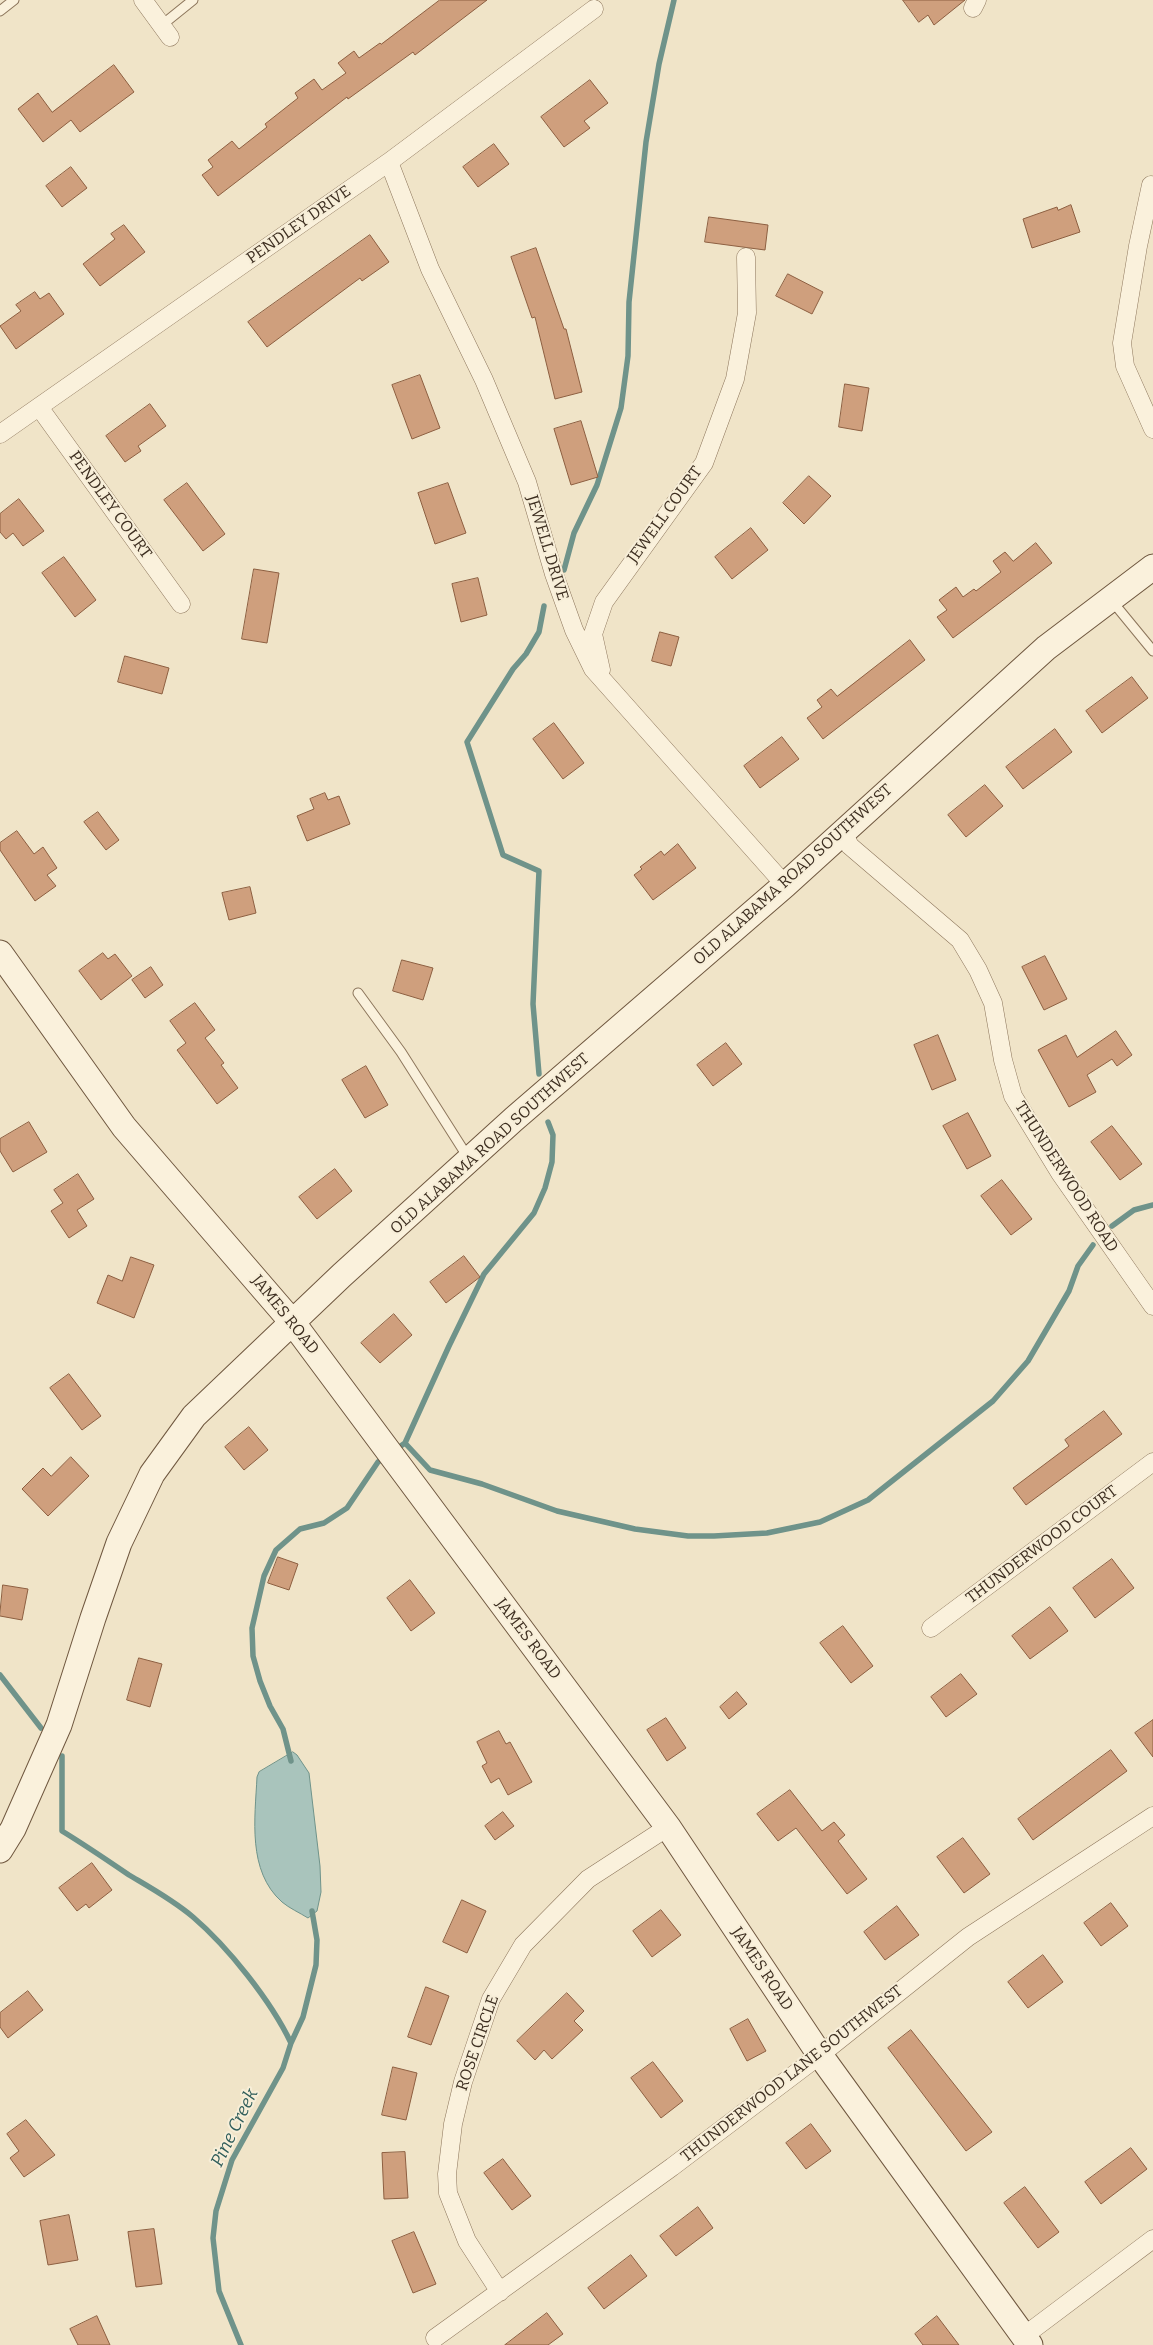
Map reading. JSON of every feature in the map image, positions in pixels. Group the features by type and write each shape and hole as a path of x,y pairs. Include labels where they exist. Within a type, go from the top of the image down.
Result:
{"street":[{"path":"143,0 166,31"},
{"name":"PENDLEY DRIVE","path":"0,434 390,162 594,10"},
{"name":"JEWELL DRIVE","path":"390,162 430,269 484,380 527,482 554,574 574,630 593,668 785,885"},
{"path":"1151,185 1138,246 1122,343 1125,366 1153,429"},
{"name":"JEWELL COURT","path":"604,679 593,634 604,602 704,463 735,378 747,312 746,257"},
{"name":"PENDLEY COURT","path":"39,407 181,604"},
{"name":"OLD ALABAMA ROAD SOUTHWEST","path":"0,1850 13,1829 59,1725 119,1543 152,1474 194,1416 294,1323 342,1275 470,1161 514,1119 785,885 842,831 1046,648 1153,566"},
{"name":"THUNDERWOOD ROAD","path":"842,831 850,846 960,940 978,970 993,1003 1003,1060 1013,1096 1060,1173 1153,1306"},
{"name":"JAMES ROAD","path":"0,953 124,1127 294,1323 668,1827 820,2055 1027,2341"},
{"name":"THUNDERWOOD COURT","path":"931,1628 1153,1462"},
{"name":"THUNDERWOOD LANE SOUTHWEST","path":"435,2338 672,2167 820,2055 968,1937 1153,1816"},
{"name":"ROSE CIRCLE","path":"500,2292 467,2241 448,2193 448,2154 453,2124 472,2053 488,2008 523,1945 588,1879 668,1827"},
{"path":"1027,2341 1153,2239"}],"lane":[{"path":"0,11 14,0"},
{"path":"166,31 193,0"},
{"path":"1111,598 1153,651"},
{"path":"358,993 402,1052 470,1161"}],"water":[{"path":"293,1752 309,1773 320,1866 321,1892 317,1911 308,1918 282,1902 271,1889 263,1875 258,1860 256,1843 255,1809 259,1772"}],"building":[{"path":"440,0 487,0 415,55 413,52 348,99 347,97 218,196 202,175 213,167 208,160 232,141 239,149 267,127 265,124 298,98 295,93 314,79 322,90 346,73 338,63 354,51 359,58"},
{"path":"903,0 965,0 934,25 928,15 919,22"},
{"path":"114,65 134,92 80,132 71,120 43,142 18,109 38,93 52,112"},
{"path":"590,80 608,103 584,121 590,128 564,147 541,117"},
{"path":"494,144 509,164 478,187 463,167"},
{"path":"71,167 87,188 62,207 46,186"},
{"path":"1071,205 1080,232 1032,248 1023,219 1057,207 1058,210"},
{"path":"709,217 768,225 765,250 705,242"},
{"path":"124,225 145,252 100,286 83,264 115,239 111,234"},
{"path":"370,235 389,262 362,281 360,278 267,347 248,322"},
{"path":"536,248 564,329 566,329 582,392 555,399 535,317 532,318 511,257"},
{"path":"788,274 823,292 812,314 776,296"},
{"path":"35,292 40,299 49,293 64,314 16,349 0,326 21,311 16,305"},
{"path":"420,375 440,428 412,439 392,385"},
{"path":"845,384 869,388 862,431 839,427"},
{"path":"150,404 166,426 138,446 141,451 125,462 106,436"},
{"path":"581,421 598,477 571,485 554,429"},
{"path":"809,476 831,496 804,524 783,503"},
{"path":"187,483 225,534 203,551 164,500"},
{"path":"448,483 466,533 435,544 418,493"},
{"path":"19,499 44,531 23,546 13,533 6,539 0,532 0,514"},
{"path":"751,528 768,550 732,579 715,557"},
{"path":"1036,543 1052,563 953,638 937,617 947,610 939,600 956,587 963,597 974,589 976,591 1001,572 993,561 1005,552 1013,561"},
{"path":"64,557 96,600 75,617 42,573"},
{"path":"254,569 279,573 267,643 242,639"},
{"path":"478,578 487,615 461,622 452,584"},
{"path":"660,632 679,637 671,666 652,661"},
{"path":"910,640 925,660 823,739 807,718 822,707 817,700 831,689 837,696"},
{"path":"125,656 169,668 162,694 118,682"},
{"path":"1132,677 1148,698 1102,733 1086,711"},
{"path":"554,723 584,763 563,779 533,739"},
{"path":"1055,729 1072,752 1023,789 1006,767"},
{"path":"782,737 799,759 760,788 744,766"},
{"path":"985,785 1003,806 966,837 948,815"},
{"path":"325,793 328,800 339,796 350,824 307,841 297,816 314,809 310,799"},
{"path":"98,812 119,840 106,850 84,822"},
{"path":"17,831 34,854 43,847 57,868 47,875 56,886 35,901 0,850 0,843"},
{"path":"678,844 696,868 653,900 634,875 642,869 640,867 661,851 664,855"},
{"path":"250,887 256,913 229,920 222,893"},
{"path":"103,953 108,959 115,954 132,976 101,1000 79,971"},
{"path":"1045,956 1067,999 1044,1010 1022,967"},
{"path":"402,960 433,968 423,1000 393,991"},
{"path":"151,967 163,985 145,998 132,980"},
{"path":"195,1003 215,1030 205,1038 224,1063 221,1065 238,1088 217,1104 177,1050 186,1043 170,1021"},
{"path":"1116,1031 1132,1055 1117,1066 1112,1059 1087,1075 1096,1092 1069,1107 1038,1050 1066,1035 1077,1057"},
{"path":"938,1035 956,1080 932,1090 914,1045"},
{"path":"726,1043 742,1064 713,1086 697,1065"},
{"path":"366,1066 388,1105 365,1118 342,1080"},
{"path":"968,1113 991,1156 967,1169 943,1126"},
{"path":"29,1122 47,1152 13,1172 0,1151 0,1139"},
{"path":"1112,1126 1142,1164 1120,1180 1091,1142"},
{"path":"335,1169 352,1191 317,1219 299,1197"},
{"path":"78,1174 94,1199 77,1210 87,1226 69,1238 51,1211 63,1203 54,1190"},
{"path":"1002,1180 1032,1219 1011,1235 981,1196"},
{"path":"464,1256 480,1277 446,1303 430,1282"},
{"path":"131,1257 154,1265 134,1318 97,1303 108,1275 122,1281"},
{"path":"394,1314 412,1335 380,1363 361,1343"},
{"path":"69,1374 101,1416 82,1430 50,1388"},
{"path":"1104,1411 1122,1434 1026,1505 1013,1488 1069,1446 1065,1440"},
{"path":"249,1427 268,1450 244,1470 225,1447"},
{"path":"71,1457 89,1476 48,1516 22,1489 43,1468 51,1476"},
{"path":"278,1557 298,1564 289,1590 268,1583"},
{"path":"1112,1559 1134,1588 1095,1618 1073,1588"},
{"path":"410,1580 435,1613 411,1631 387,1598"},
{"path":"3,1585 28,1589 22,1620 0,1616"},
{"path":"1050,1607 1068,1631 1030,1659 1012,1636"},
{"path":"843,1626 873,1666 851,1683 820,1643"},
{"path":"139,1658 162,1664 150,1707 127,1700"},
{"path":"961,1674 977,1694 946,1717 931,1697"},
{"path":"737,1692 747,1704 729,1719 720,1707"},
{"path":"666,1718 686,1748 667,1761 647,1730"},
{"path":"1153,1720 1153,1757 1135,1733"},
{"path":"499,1731 506,1744 510,1742 532,1782 508,1795 499,1778 491,1783 482,1766 487,1763 477,1742"},
{"path":"1111,1750 1127,1771 1033,1840 1018,1819"},
{"path":"790,1790 822,1831 834,1822 845,1835 838,1841 867,1879 847,1894 796,1828 778,1841 757,1814"},
{"path":"503,1812 514,1826 495,1840 485,1826"},
{"path":"963,1838 990,1874 964,1893 937,1857"},
{"path":"92,1863 112,1890 89,1908 86,1904 77,1911 59,1888"},
{"path":"462,1900 486,1911 467,1953 443,1942"},
{"path":"1111,1903 1128,1926 1101,1946 1084,1923"},
{"path":"897,1906 919,1935 885,1960 864,1932"},
{"path":"661,1910 681,1935 652,1957 633,1931"},
{"path":"1043,1955 1063,1982 1028,2008 1008,1982"},
{"path":"426,1987 449,1996 431,2045 408,2037"},
{"path":"28,1991 43,2010 8,2038 0,2027 0,2013"},
{"path":"567,1993 584,2011 574,2021 583,2030 552,2059 544,2050 535,2060 517,2041"},
{"path":"748,2019 766,2051 747,2061 730,2029"},
{"path":"911,2030 992,2132 966,2151 888,2048"},
{"path":"653,2062 683,2101 661,2118 631,2078"},
{"path":"393,2067 417,2073 406,2120 382,2115"},
{"path":"26,2120 55,2155 24,2177 10,2158 19,2151 7,2134"},
{"path":"811,2124 831,2151 806,2169 786,2143"},
{"path":"1131,2148 1147,2169 1101,2204 1085,2182"},
{"path":"405,2152 408,2198 384,2199 382,2153"},
{"path":"503,2159 531,2196 512,2210 484,2173"},
{"path":"1025,2187 1059,2232 1038,2248 1004,2203"},
{"path":"698,2207 713,2228 676,2256 660,2236"},
{"path":"69,2215 78,2260 48,2265 40,2221"},
{"path":"154,2229 162,2284 136,2287 128,2232"},
{"path":"414,2232 436,2284 413,2293 392,2241"},
{"path":"631,2255 647,2276 604,2309 588,2288"},
{"path":"547,2313 563,2334 548,2345 505,2345"},
{"path":"97,2316 110,2345 78,2345 70,2329"},
{"path":"937,2316 959,2345 923,2345 915,2334"}],"waterway":[{"path":"564,570 574,533 597,485 621,408 628,356 629,302 646,142 659,64 674,0"},
{"path":"539,1074 533,1004 539,871 503,855 467,742 539,632 544,606"},
{"path":"395,1450 405,1443 484,1274 534,1213 545,1188 552,1162 553,1135 548,1122"},
{"path":"1112,1226 1134,1210 1153,1205"},
{"path":"405,1443 430,1470 482,1484 557,1511 635,1529 688,1536 714,1536 767,1533 820,1522 868,1500 993,1401 1028,1361 1069,1291 1078,1266 1093,1245"},
{"path":"291,1761 283,1729 270,1706 253,1656 252,1628 264,1576 276,1550 300,1529 324,1523 347,1508 378,1462 385,1457"},
{"path":"0,1675 41,1728"},
{"path":"62,1756 62,1831 170,1900 206,1929 248,1975 272,2010 291,2043"},
{"name":"Pine Creek","path":"241,2345 219,2291 213,2238 216,2211 232,2160 283,2068 291,2043 303,2017 316,1965 317,1940 312,1911"}]}
